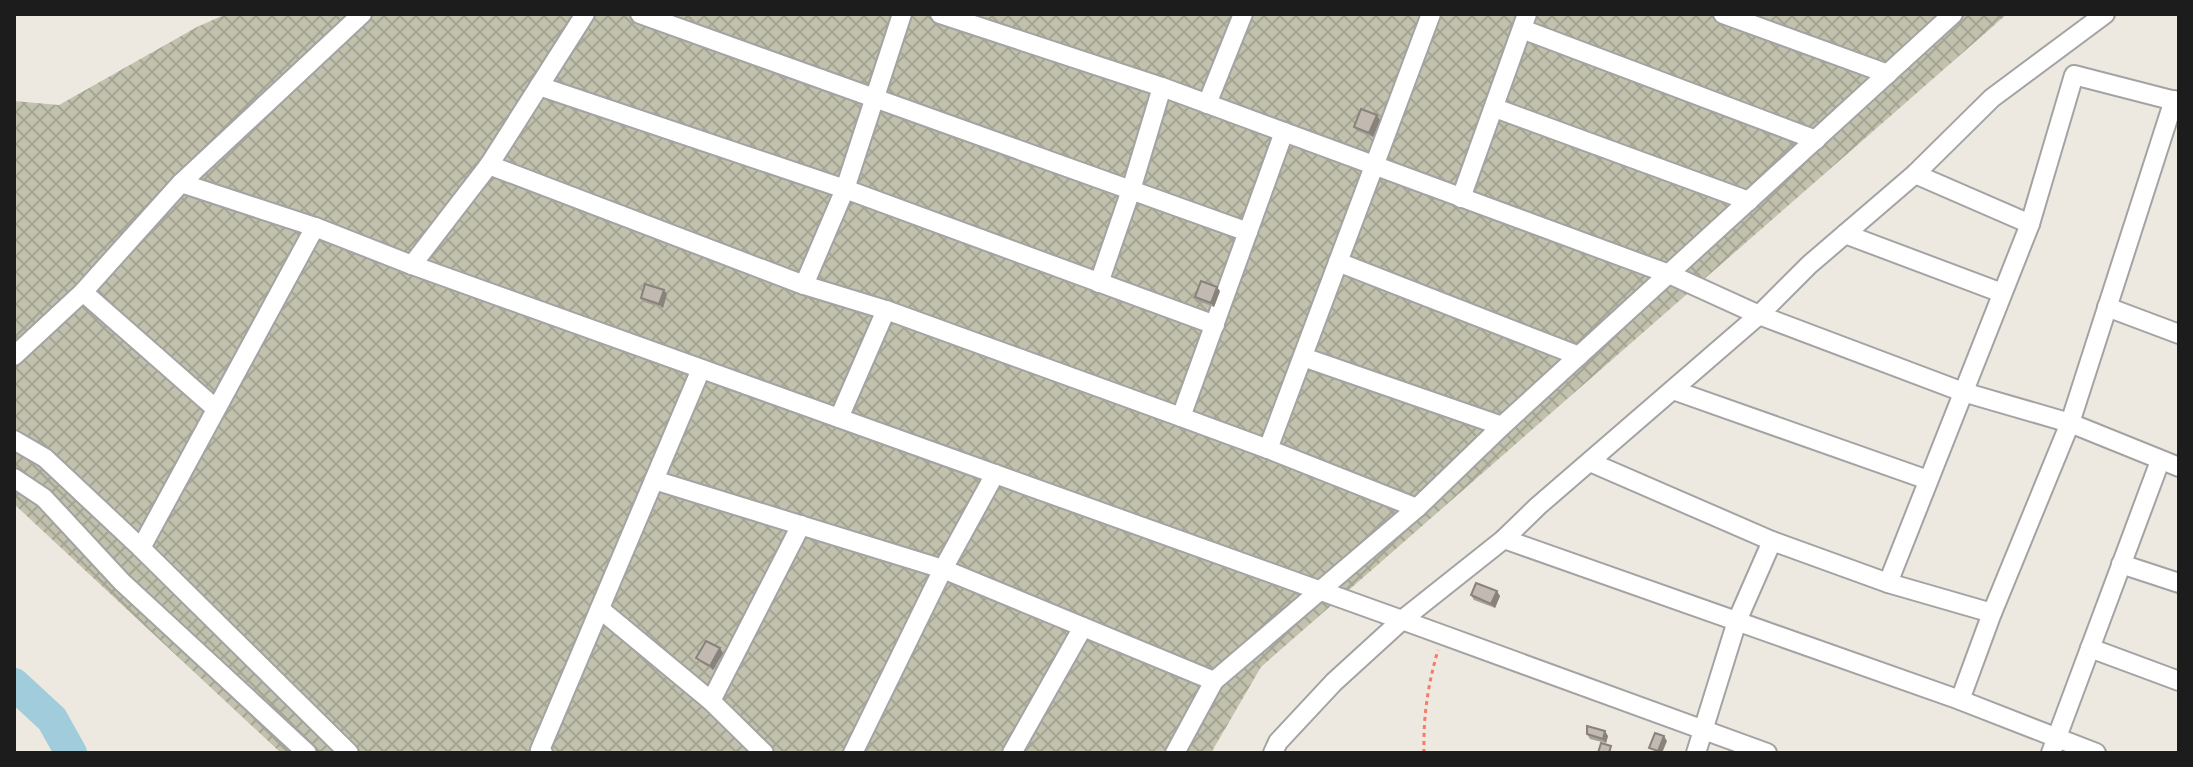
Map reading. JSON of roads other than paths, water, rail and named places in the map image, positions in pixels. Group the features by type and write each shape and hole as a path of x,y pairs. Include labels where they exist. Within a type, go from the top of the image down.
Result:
{"street":[{"path":"14,356 83,292 181,183 362,14"},
{"path":"412,265 489,165 585,14"},
{"path":"640,14 1248,232"},
{"path":"804,285 845,189 902,14"},
{"path":"940,14 1162,87 1669,274 1759,315 1963,392 2070,423 2179,467"},
{"path":"1207,104 1243,14"},
{"path":"1268,449 1431,14"},
{"path":"1723,14 1888,74"},
{"path":"1175,753 1214,681 1417,508 1502,426 1953,14"},
{"path":"1273,753 1278,742 1334,682 1402,620 1504,539 1759,315 1809,265 1915,174 1992,98 2105,14"},
{"path":"1461,198 1524,21 1816,140"},
{"path":"1888,583 2030,224 2074,75 2176,101 2070,423 1960,700"},
{"path":"539,86 845,189 1215,325"},
{"path":"1099,283 1162,87"},
{"path":"1495,108 1749,201"},
{"path":"1181,417 1284,132"},
{"path":"489,165 804,285 886,310 1268,449 1417,508"},
{"path":"1915,174 2030,224"},
{"path":"181,183 315,227 412,265 1767,753"},
{"path":"141,548 315,227"},
{"path":"1845,234 2002,293"},
{"path":"1338,262 1579,356"},
{"path":"83,292 215,408"},
{"path":"2107,307 2179,334"},
{"path":"839,418 886,310"},
{"path":"1303,357 1502,426"},
{"path":"543,753 540,750 701,369"},
{"path":"1673,390 1928,480"},
{"path":"14,440 45,458 349,753"},
{"path":"2054,746 2160,461"},
{"path":"1590,462 1772,541 1888,583 1992,613"},
{"path":"853,753 943,569 995,474"},
{"path":"14,478 44,498 122,582 307,753"},
{"path":"654,480 943,569 1214,681"},
{"path":"711,701 801,525"},
{"path":"1504,539 1960,700 2054,746 2096,753"},
{"path":"1696,753 1737,621 1772,541"},
{"path":"2121,564 2179,583"},
{"path":"600,609 711,701 764,753"},
{"path":"1012,753 1083,627"},
{"path":"2090,648 2179,681"}],"waterway":[{"path":"14,684 52,719 71,753"}]}
